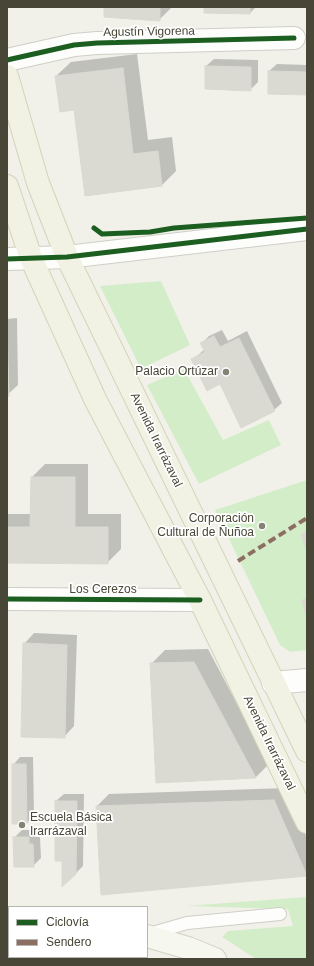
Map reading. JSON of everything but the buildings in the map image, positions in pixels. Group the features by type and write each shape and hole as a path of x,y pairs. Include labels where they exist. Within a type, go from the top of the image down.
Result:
{"main road":[{"name":"Avenida Irarrázaval","path":"7,76 38,183 67,256 307,751"},
{"name":"Avenida Irarrázaval","path":"7,186 31,258 95,399 200,600 307,822"},
{"path":"148,935 182,946 215,959"}],"street":[{"name":"Agustín Vigorena","path":"7,60 74,46 97,43 294,38"},
{"path":"7,259 67,256 307,229"},
{"name":"Los Cerezos","path":"7,599 200,600"},
{"path":"273,683 307,680"}],"lane":[{"path":"148,935 187,923 280,914"}],"green space":[{"path":"161,281 190,345 141,369 100,286"},
{"path":"184,369 223,440 269,420 281,445 199,484 147,385"},
{"path":"307,480 307,532 301,534 307,552 307,598 302,600 307,620 307,650 290,652 280,645 215,510"},
{"path":"307,897 307,959 256,959 222,937 228,931 293,926 288,909 186,906"}],"marked path":[{"path":"238,561 307,518"}],"cycle path":[{"path":"7,60 74,45 97,43 294,38"},
{"path":"94,228 102,234 150,232 174,228 307,218"},
{"path":"7,259 67,257 307,229"},
{"path":"7,599 200,600"}],"place":[{"name":"Palacio Ortúzar","path":"226,372"},
{"name":"Corporación Cultural de Ñuñoa","path":"262,526"},
{"name":"Escuela Básica Irarrázaval","path":"22,825"}]}
